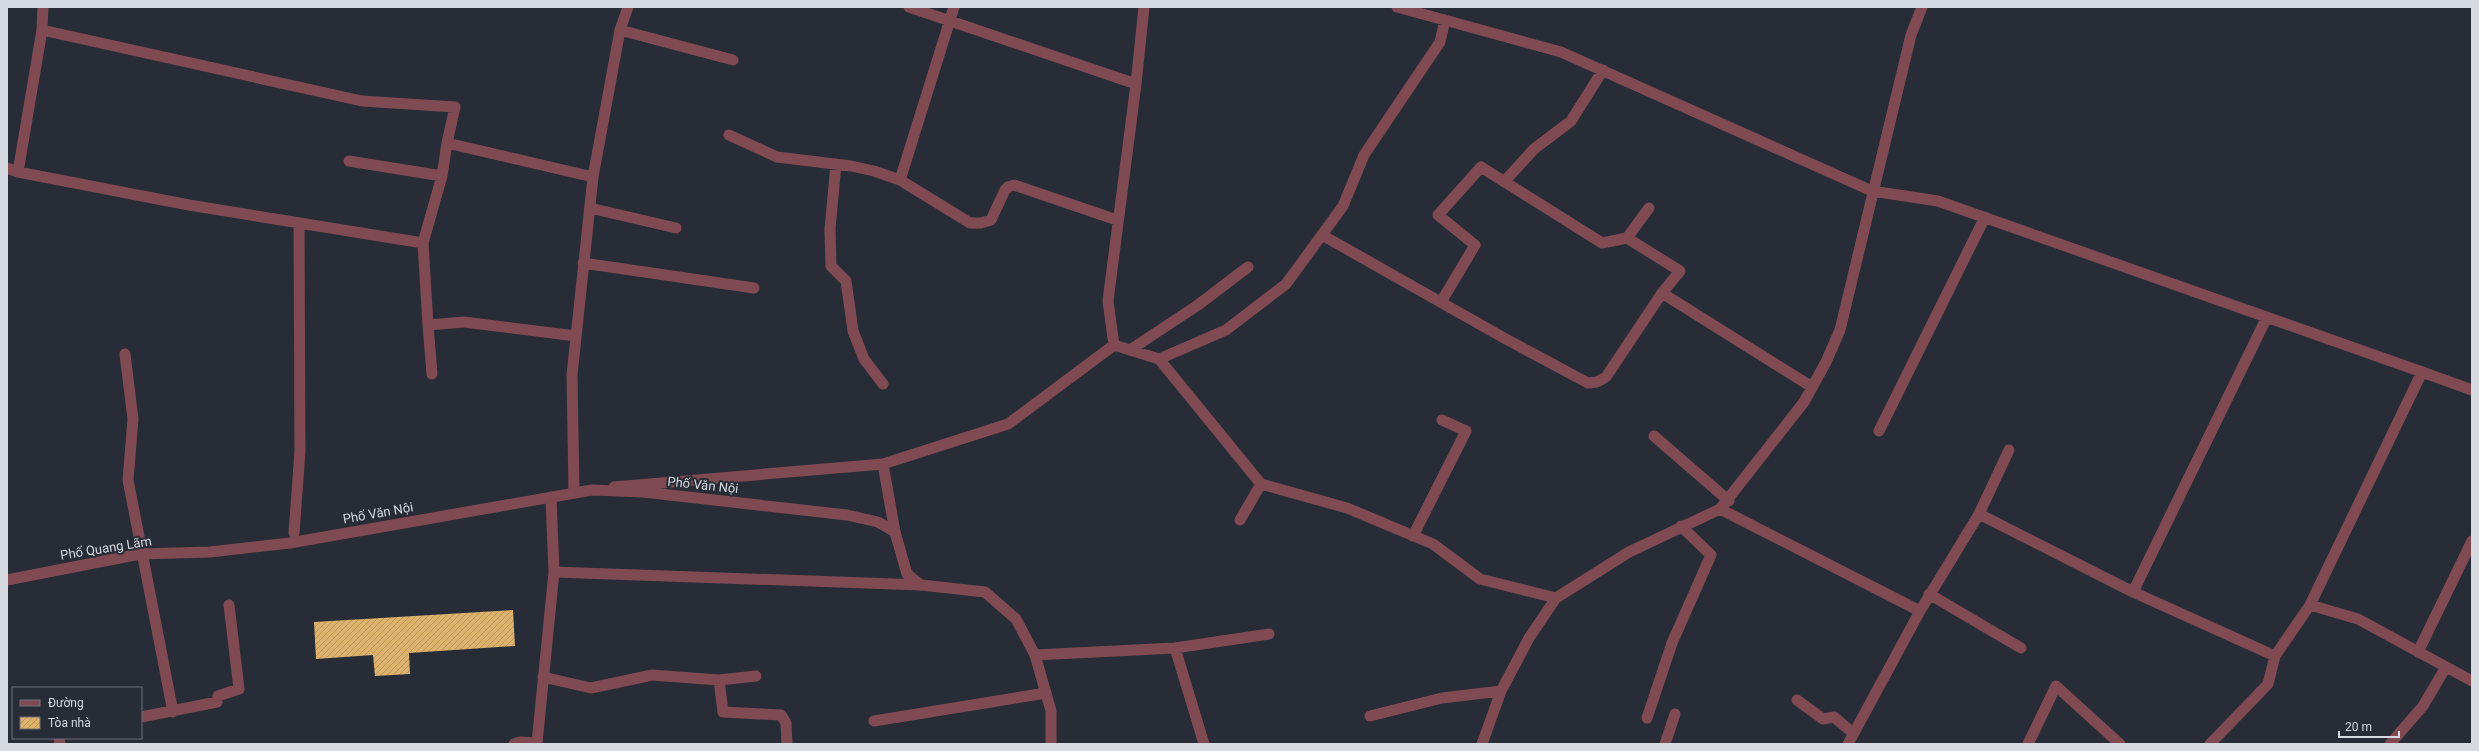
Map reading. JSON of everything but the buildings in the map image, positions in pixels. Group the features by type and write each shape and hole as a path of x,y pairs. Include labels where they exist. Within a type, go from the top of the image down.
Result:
{"street":[{"path":"18,172 42,30 42,7"},
{"path":"574,493 572,375 583,263 593,177 620,30 628,7"},
{"path":"908,7 1136,84"},
{"path":"900,180 954,7"},
{"path":"1114,345 1108,301 1117,220 1136,84 1144,7"},
{"path":"1397,7 1561,52 1872,191 1938,201 2472,390"},
{"path":"1482,744 1501,691 1529,638 1556,598 1629,552 1681,526 1720,509 1728,501 1804,402 1840,330 1872,191 1911,35 1922,7"},
{"path":"1159,359 1226,330 1286,284 1343,206 1364,154 1440,42 1445,20"},
{"path":"42,30 362,101 455,107 442,176 423,243 432,374"},
{"path":"620,30 733,60"},
{"path":"1504,182 1534,149 1571,121 1603,70"},
{"path":"729,135 777,156 874,171 900,180 970,223 981,224 991,220 1005,190 1008,187 1014,186 1117,220"},
{"path":"447,143 593,177"},
{"path":"349,161 442,176"},
{"path":"836,164 830,229 830,266 846,281 853,331 864,359 883,384"},
{"path":"1441,302 1475,244 1438,215 1481,167 1602,243 1627,238 1649,208"},
{"path":"7,168 18,172 299,224 423,243"},
{"path":"590,208 676,228"},
{"path":"1879,431 1985,217"},
{"path":"294,533 300,450 299,224"},
{"path":"1322,235 1504,338 1588,383 1597,382 1606,377 1662,293 1680,271 1627,238"},
{"path":"583,263 754,288"},
{"path":"1130,350 1198,304 1248,267"},
{"path":"1662,293 1812,387"},
{"path":"2133,592 2267,317"},
{"path":"428,325 464,322 576,336"},
{"path":"1114,345 1159,359 1261,484 1347,508 1433,544 1480,579 1556,598"},
{"path":"592,490 883,464 1008,424 1114,345"},
{"path":"125,354 133,419 128,480 140,554 173,712"},
{"path":"2210,744 2268,684 2275,656 2310,605 2422,372"},
{"path":"1413,536 1466,431 1442,420"},
{"path":"1654,436 1728,501"},
{"path":"1848,744 1929,594 1980,514 2009,450"},
{"path":"883,464 895,532 907,574 921,585"},
{"path":"1240,520 1261,484"},
{"name":"Phố Văn Nội","path":"210,552 290,544 592,490 643,492 847,515 878,522 895,532"},
{"path":"514,744 520,742 540,744 542,677 554,572 551,497"},
{"path":"1720,509 1920,611"},
{"path":"1980,514 2133,592 2275,656"},
{"path":"1647,718 1672,643 1711,556 1681,526"},
{"path":"2418,652 2472,541"},
{"name":"Phố Quang Lãm","path":"7,580 140,554 210,552"},
{"path":"554,572 921,585 985,592 1016,619 1035,654 1051,711 1052,744"},
{"path":"1929,594 2021,648"},
{"path":"142,717 173,712 217,702 218,696 239,689 229,605"},
{"path":"2310,605 2358,619 2472,681"},
{"path":"1035,654 1175,648 1270,634"},
{"path":"1175,648 1204,744"},
{"path":"2390,744 2423,706 2446,667"},
{"path":"542,677 590,688 652,676 719,680 756,676"},
{"path":"719,680 723,712 781,716 786,723 786,744"},
{"path":"2028,744 2056,686 2120,744"},
{"path":"1370,716 1442,698 1501,691"},
{"path":"874,721 1046,693"},
{"path":"1797,700 1823,719 1834,717 1853,733"},
{"path":"1665,744 1675,714"}]}
